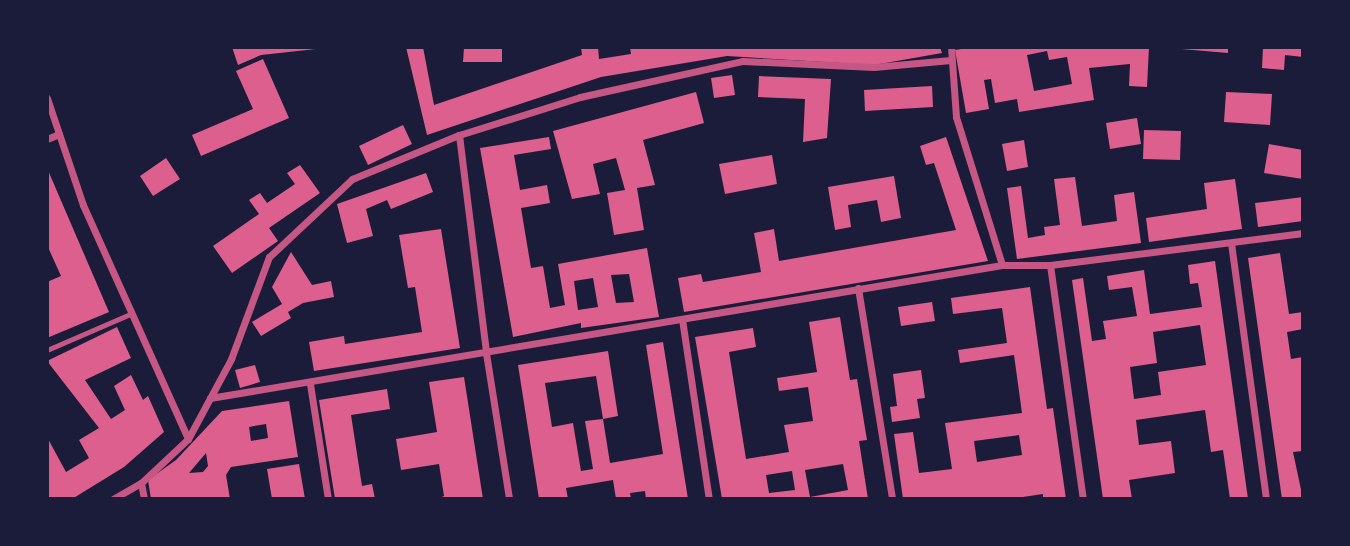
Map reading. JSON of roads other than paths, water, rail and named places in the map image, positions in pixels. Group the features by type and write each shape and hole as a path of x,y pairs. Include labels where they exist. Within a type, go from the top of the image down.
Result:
{"street":[{"path":"951,47 956,117 1002,265"},
{"path":"114,499 141,483 188,439 230,359 269,257 352,178 459,135 580,97 743,61 874,67 951,60"},
{"path":"47,98 130,314 188,439"},
{"path":"47,139 59,134"},
{"path":"459,135 485,353 509,499"},
{"path":"210,398 310,384 1002,265 1050,265 1303,233"},
{"path":"1231,243 1266,499"},
{"path":"1050,265 1083,499"},
{"path":"858,288 892,499"},
{"path":"682,318 709,499"},
{"path":"310,384 328,499"},
{"path":"141,483 144,499"}],"lane":[{"path":"47,350 130,314"}]}
